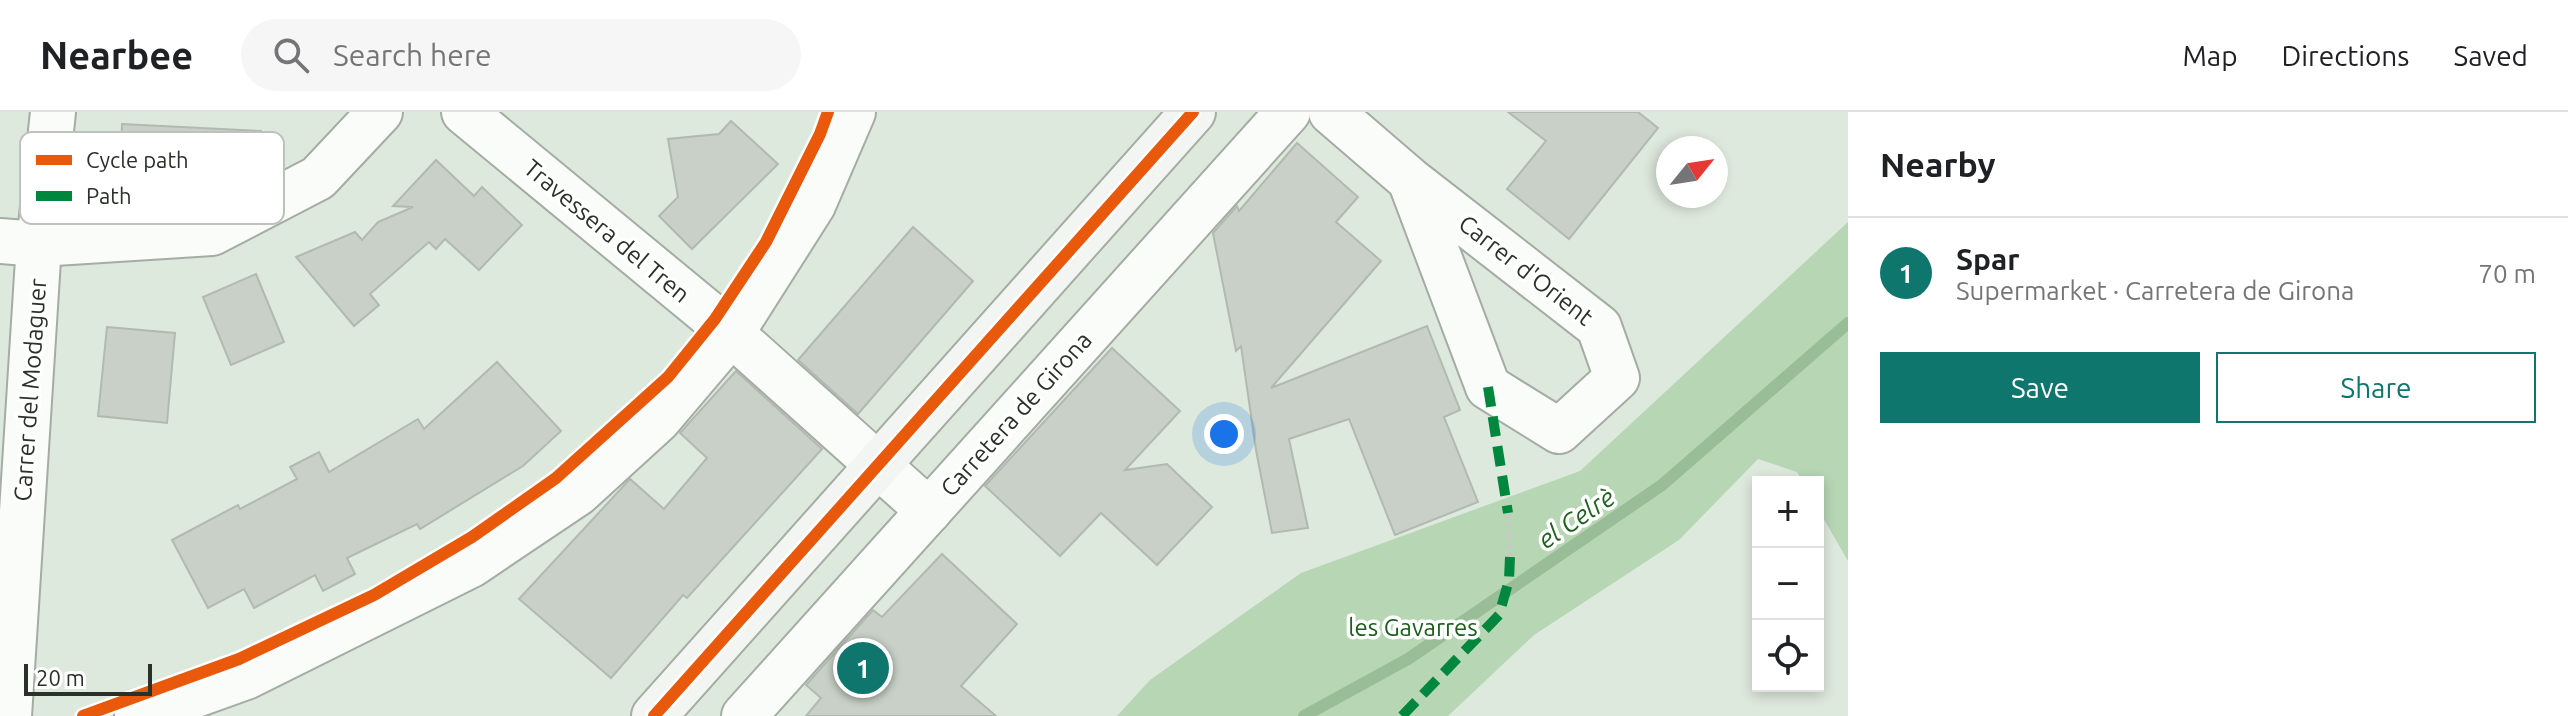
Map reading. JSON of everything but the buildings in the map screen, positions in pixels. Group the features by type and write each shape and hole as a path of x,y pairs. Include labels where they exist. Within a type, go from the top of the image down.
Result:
{"main road":[{"path":"654,716 1193,112"}],"street":[{"name":"Carrer del Modaguer","path":"48,132 53,112"},
{"path":"284,196 318,178 380,112"},
{"name":"Travessera del Tren","path":"464,112 731,334 929,511"},
{"path":"137,716 246,677 471,565 578,493 658,420 731,334 813,205 853,112"},
{"name":"Carretera de Girona","path":"744,716 1288,112"},
{"name":"Carrer d'Orient","path":"1331,112 1410,180 1599,327 1617,378 1559,431 1488,387 1410,180"},
{"path":"19,243 212,233 229,224"},
{"name":"Carrer del Modaguer","path":"9,716 19,243"}],"path":[{"path":"1508,513 1510,557"}],"green space":[{"name":"les Gavarres","path":"1848,222 1848,561 1824,519 1824,476 1799,476 1797,472 1758,459 1679,540 1534,635 1448,716 1117,716 1150,680 1301,573 1580,471"}],"waterway":[{"name":"el Celrè","path":"1304,716 1408,659 1662,485 1848,323"}],"marked path":[{"path":"1488,387 1508,513"},
{"path":"1402,716 1499,615 1509,580 1510,557"}],"cycle path":[{"path":"83,716 239,659 374,595 472,537 556,478 668,377 715,319 766,242 828,112"},
{"path":"654,716 1193,112"}],"place":[{"name":"Spar","path":"863,668"}]}
